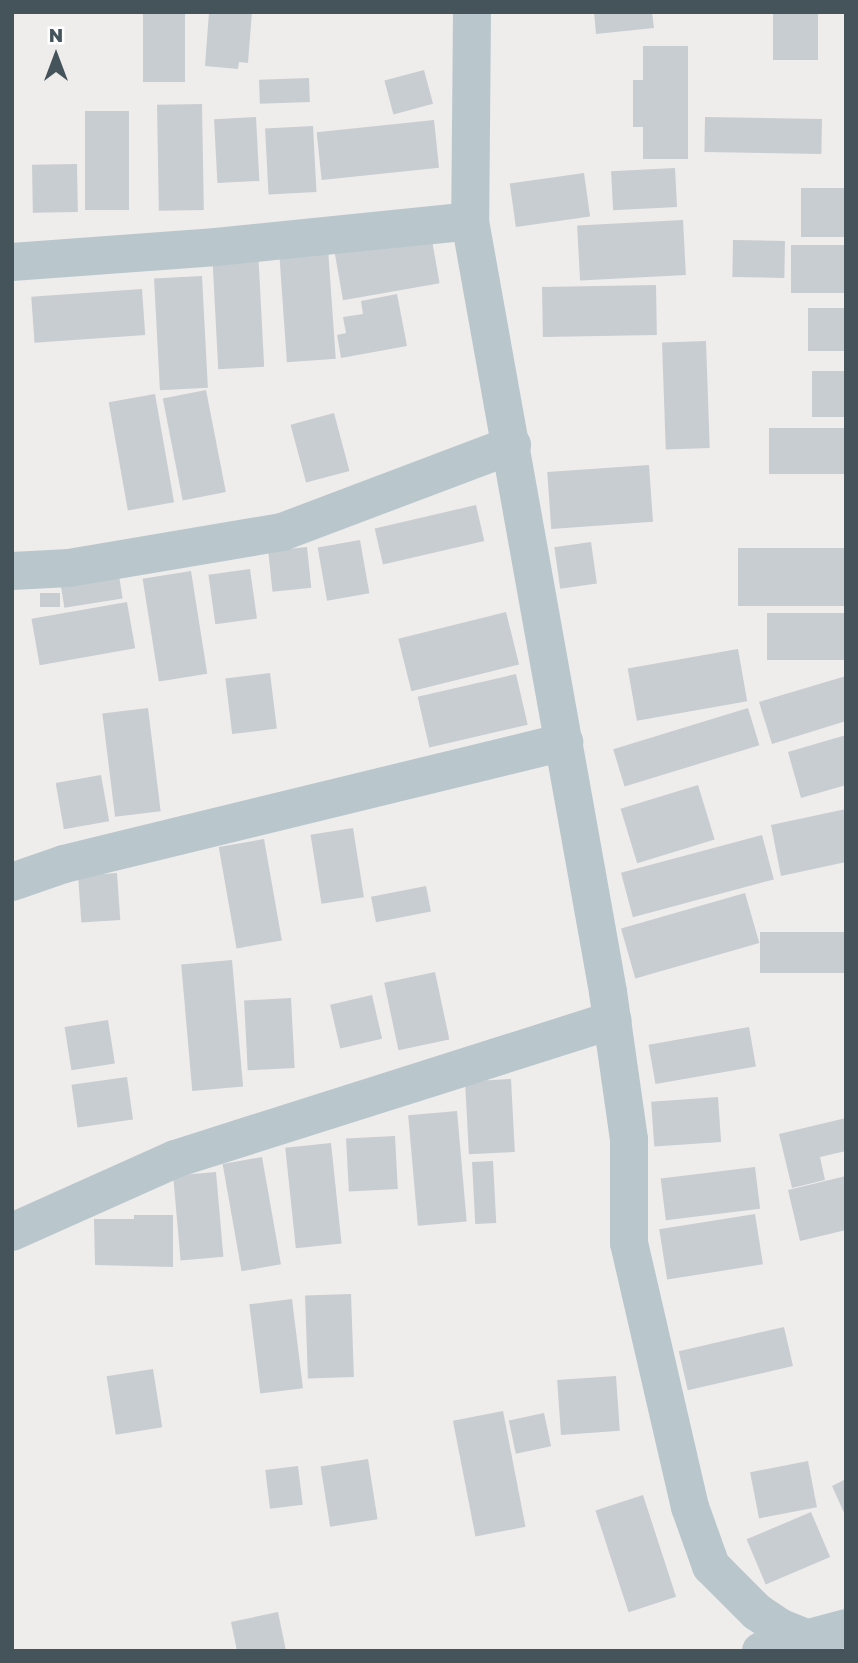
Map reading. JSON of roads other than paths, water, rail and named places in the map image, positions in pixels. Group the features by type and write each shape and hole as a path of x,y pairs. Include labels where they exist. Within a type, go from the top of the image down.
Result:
{"street":[{"path":"472,12 470,221 512,444 612,1020 629,1140 629,1243 690,1507 711,1566 757,1612 779,1627 806,1638"},
{"path":"12,261 216,247 470,221"},
{"path":"12,571 69,568 282,532 512,444"},
{"path":"12,881 64,864 564,742"},
{"path":"12,1232 175,1159 612,1020"},
{"path":"761,1651 846,1628"}]}
